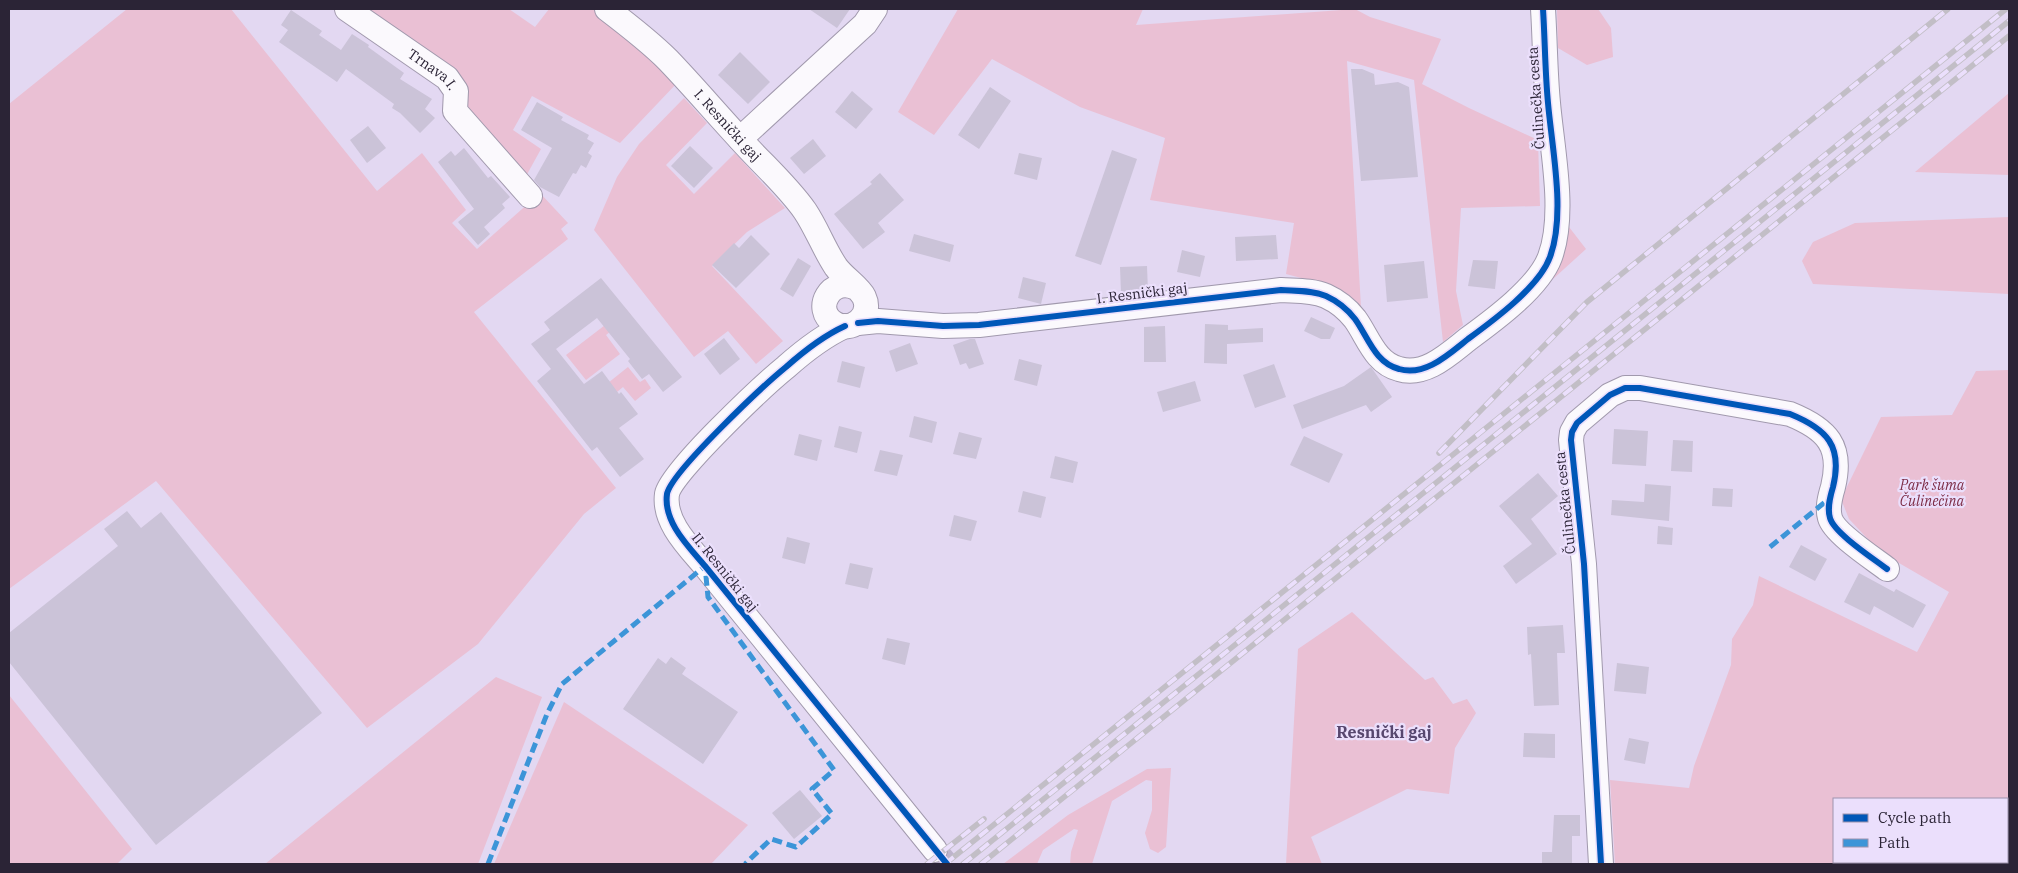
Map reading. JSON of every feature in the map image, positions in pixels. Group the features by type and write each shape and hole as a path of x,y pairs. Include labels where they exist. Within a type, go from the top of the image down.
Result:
{"street":[{"name":"Trnava I.","path":"347,9 447,78 456,92 455,111 530,196"},
{"name":"I. Resnički gaj","path":"607,9 640,34 667,59 785,185 805,211 829,256 842,274 885,311 911,324"},
{"path":"740,139 865,24 875,9"},
{"name":"Čulinečka cesta","path":"1397,369 1411,372 1443,358 1499,316 1542,273 1550,258 1556,233 1558,211 1548,103 1543,9"},
{"name":"I. Resnički gaj","path":"826,300 831,276 829,256"},
{"path":"841,285 860,291 866,301 865,312 851,324 834,323 826,313 826,300 832,290 841,285"},
{"name":"I. Resnički gaj","path":"851,324 878,321 942,326 979,324 1281,290 1306,291 1324,296 1346,310 1354,318 1378,355 1387,364 1397,369"},
{"name":"II. Resnički gaj","path":"786,367 815,326 826,300"},
{"name":"II. Resnički gaj","path":"851,324 822,339 786,367 682,469 667,494 670,515 676,531 935,850"},
{"name":"Čulinečka cesta","path":"1601,864 1584,564 1571,440 1572,432 1577,423 1610,395 1625,388 1640,388 1790,414 1808,422 1821,430 1832,444 1836,457 1836,472 1828,508 1830,519 1842,534 1887,569"}],"green space":[{"path":"127,9 231,9 377,191 422,153 466,210 452,223 477,249 540,193 568,223 561,229 568,239 474,312 616,488 584,514 478,644 367,728 156,481 9,589 9,104"},
{"path":"363,9 509,9 535,27 549,9 593,9 642,47 677,83 620,143 532,96 513,130 541,149 525,178 463,109"},
{"path":"958,9 1143,9 1136,25 1355,9 1370,17 1441,39 1422,84 1538,140 1540,206 1461,208 1456,291 1463,325 1443,342 1414,80 1347,61 1361,307 1353,308 1324,284 1286,274 1294,223 1150,200 1165,138 1080,107 992,59 934,135 898,112"},
{"path":"1557,9 1598,9 1611,28 1613,57 1587,65 1558,48"},
{"path":"2009,93 2009,175 1915,172"},
{"path":"684,98 707,123 666,165 694,194 735,153 785,208 747,232 712,266 783,341 756,364 728,331 694,357 594,230 617,177 639,144"},
{"path":"2009,217 2009,294 1813,284 1802,261 1813,242 1855,223"},
{"path":"1569,227 1586,249 1553,279 1562,255"},
{"path":"626,309 631,315 606,335 620,354 586,380 566,355"},
{"path":"628,367 640,382 645,379 651,388 635,401 623,387 606,401 598,391"},
{"name":"Park šuma Čulinečina","path":"2009,370 2009,864 1615,864 1610,780 1689,788 1694,766 1731,665 1732,639 1753,605 1759,576 1917,652 1949,592 1880,552 1849,519 1841,499 1881,417 1952,415 1976,371"},
{"path":"1352,612 1425,680 1433,677 1453,704 1467,699 1476,713 1455,748 1449,794 1407,789 1311,837 1322,864 1286,864 1298,649"},
{"path":"496,677 542,697 478,864 265,864"},
{"path":"9,695 132,849 117,864 9,864"},
{"path":"564,702 748,825 711,864 494,864"},
{"path":"1171,768 1166,847 1158,853 1150,849 1145,833 1152,810 1152,781 1146,780 1112,801 1092,864 1070,864 1071,852 1078,830 1074,829 1043,850 1037,864 1003,864 1068,815 1147,769"}],"building":[{"path":"809,9 850,9 837,28"},
{"path":"291,10 322,31 319,35 341,50 352,34 369,45 368,47 404,73 400,79 432,99 425,109 435,118 420,133 400,113 392,108 394,104 346,69 337,82 279,42 288,30 281,25"},
{"path":"740,52 770,82 748,104 718,75"},
{"path":"1351,69 1362,69 1374,74 1375,85 1398,82 1409,87 1418,177 1361,181"},
{"path":"990,87 1011,101 979,149 958,135"},
{"path":"852,91 873,109 856,129 835,112"},
{"path":"537,102 563,117 561,120 589,135 587,139 594,143 588,153 592,156 586,168 581,165 576,174 573,173 559,197 540,187 534,180 552,148 521,130"},
{"path":"368,126 386,148 367,163 350,140"},
{"path":"813,139 826,156 804,174 790,158"},
{"path":"690,146 713,168 694,188 671,166"},
{"path":"464,148 488,178 491,176 510,197 502,204 505,208 484,227 490,234 478,245 458,222 474,209 438,162 451,151 455,156"},
{"path":"1112,150 1137,159 1101,265 1075,256"},
{"path":"1019,153 1042,158 1037,180 1014,174"},
{"path":"880,173 904,200 878,223 885,232 863,249 834,214 872,184 870,182"},
{"path":"914,234 954,245 950,262 909,251"},
{"path":"751,235 770,254 736,288 712,265 734,243 739,248"},
{"path":"1276,235 1278,259 1236,261 1235,237"},
{"path":"1182,250 1205,256 1200,277 1177,272"},
{"path":"798,258 811,266 793,297 780,289"},
{"path":"1473,260 1498,261 1495,289 1468,286"},
{"path":"1424,261 1428,298 1387,302 1384,265"},
{"path":"1147,266 1148,292 1121,293 1120,267"},
{"path":"1023,277 1046,283 1041,304 1018,298"},
{"path":"601,278 682,377 663,392 649,374 642,379 628,361 630,359 597,318 556,349 584,384 602,371 619,394 621,392 638,414 619,428 644,459 620,477 597,447 592,451 537,381 551,369 531,344 550,330 544,322"},
{"path":"1311,317 1335,328 1330,339 1321,339 1304,331"},
{"path":"1205,324 1228,325 1228,330 1263,328 1263,342 1227,344 1227,364 1204,363"},
{"path":"1165,326 1166,362 1144,362 1144,327"},
{"path":"724,338 740,359 720,375 704,354"},
{"path":"975,339 984,364 969,369 966,363 960,365 953,345"},
{"path":"910,343 918,364 896,372 889,351"},
{"path":"1019,359 1042,365 1037,386 1014,380"},
{"path":"842,361 865,367 860,388 837,382"},
{"path":"1274,364 1286,397 1255,408 1243,375"},
{"path":"1371,367 1392,397 1371,412 1366,405 1302,429 1293,405 1344,386"},
{"path":"1195,381 1201,401 1163,412 1157,392"},
{"path":"914,416 937,422 932,443 909,437"},
{"path":"839,426 862,432 857,453 834,447"},
{"path":"1614,429 1648,431 1646,466 1612,464"},
{"path":"959,432 982,438 976,459 953,454"},
{"path":"799,434 822,440 817,461 794,455"},
{"path":"1304,436 1343,454 1329,483 1290,465"},
{"path":"1673,440 1693,441 1692,472 1671,471"},
{"path":"880,450 903,455 897,476 874,471"},
{"path":"1055,456 1078,462 1073,483 1050,478"},
{"path":"1538,473 1558,496 1531,519 1557,554 1516,584 1503,566 1532,544 1499,506"},
{"path":"1645,484 1671,486 1669,521 1611,515 1612,500 1644,502"},
{"path":"1713,488 1733,489 1732,507 1712,506"},
{"path":"1023,491 1046,497 1041,518 1018,512"},
{"path":"127,511 141,528 161,512 322,713 156,845 9,662 9,633 118,546 104,529"},
{"path":"954,515 977,521 971,541 949,536"},
{"path":"1658,526 1673,528 1672,545 1657,544"},
{"path":"787,537 810,543 805,564 782,558"},
{"path":"1801,545 1827,559 1815,581 1789,567"},
{"path":"850,563 873,568 868,589 845,584"},
{"path":"1859,573 1894,592 1896,589 1926,605 1913,628 1874,606 1870,615 1844,602"},
{"path":"1563,625 1565,653 1557,653 1559,705 1534,706 1531,654 1528,655 1527,627"},
{"path":"887,638 910,643 905,665 882,659"},
{"path":"671,657 686,668 682,674 738,712 703,764 623,709 658,658 666,664"},
{"path":"1617,663 1649,667 1646,694 1614,691"},
{"path":"1524,733 1555,734 1555,758 1523,757"},
{"path":"1629,738 1649,742 1645,764 1624,760"},
{"path":"800,790 822,816 794,839 772,813"},
{"path":"1554,815 1580,815 1580,836 1572,836 1572,864 1542,864 1542,852 1552,852"}],"tunnel":[{"path":"935,850 947,864"}],"railway":[{"path":"1439,453 1587,302 1948,9"},
{"path":"945,864 2006,9"},
{"path":"963,864 2009,21"},
{"path":"981,864 2009,36"},
{"path":"927,864 984,819"}],"marked path":[{"path":"1770,547 1830,498"},
{"path":"488,864 547,714 562,684 705,566 708,597 834,770 812,789 832,814 796,847 771,839 745,864"}],"cycle path":[{"path":"858,323 878,321 943,326 979,325 1281,290 1304,291 1326,296 1346,309 1355,319 1378,355 1391,366 1409,371 1418,370 1436,363 1515,302 1536,280 1550,257 1555,240 1557,202 1555,161 1547,91 1543,9"},
{"path":"845,326 821,339 800,355 720,429 684,467 672,483 667,494 667,504 669,514 678,533 947,864"},
{"path":"1601,864 1584,564 1571,440 1572,432 1577,423 1610,395 1625,388 1640,388 1790,414 1803,420 1823,433 1834,450 1836,473 1829,510 1833,524 1846,538 1887,569"}],"district":[{"name":"Resnički gaj","path":"1384,732"}]}
